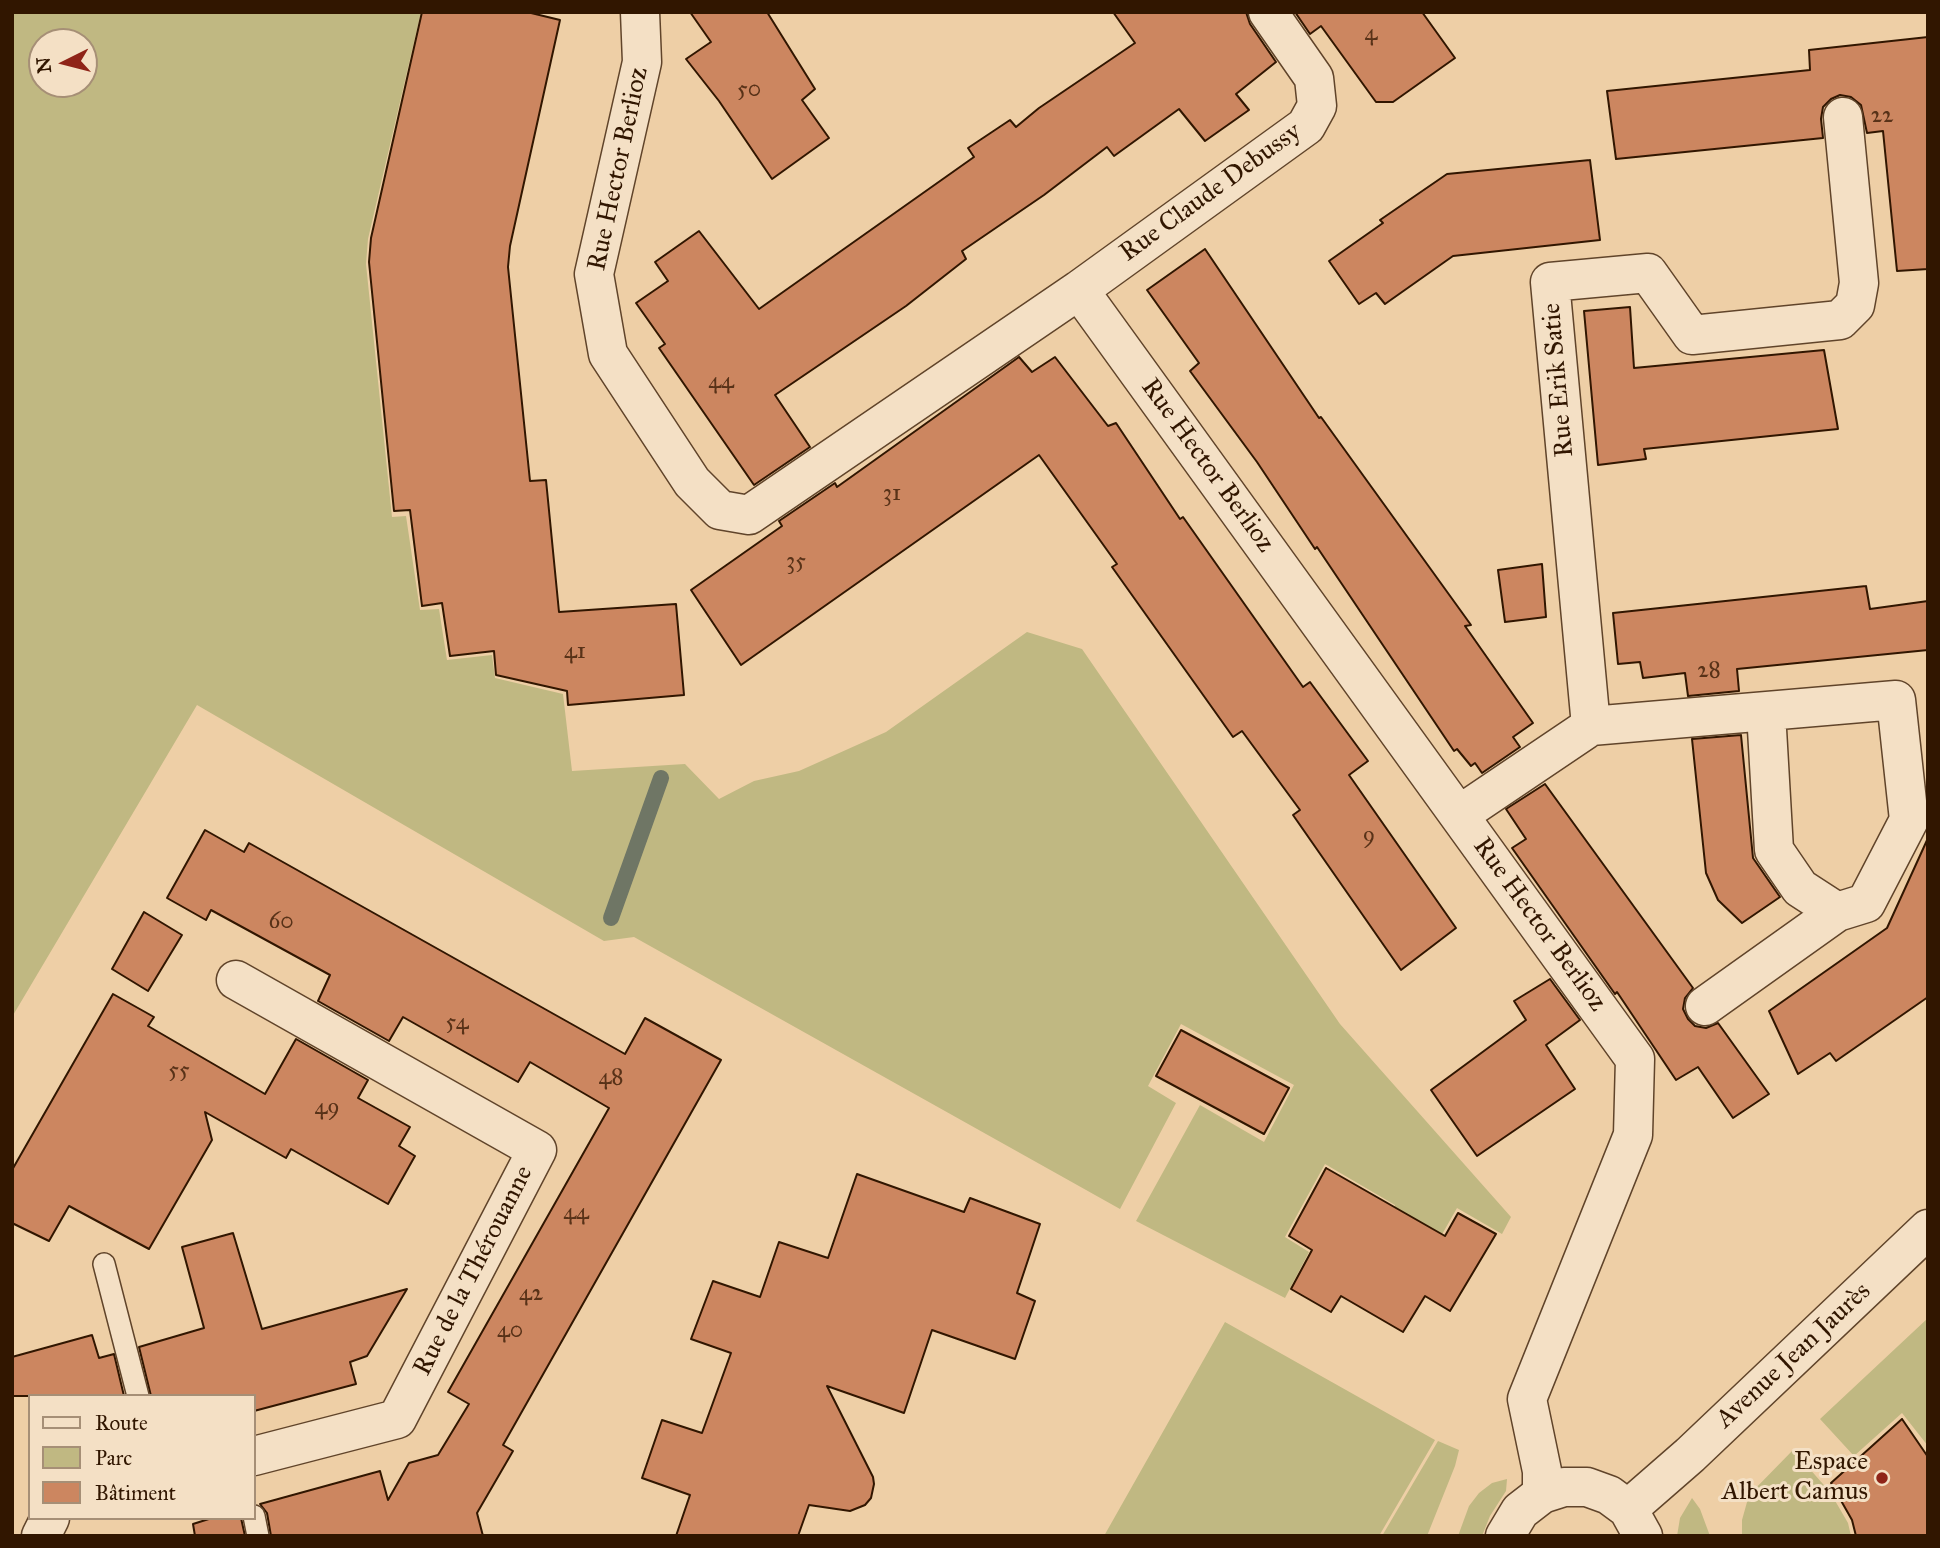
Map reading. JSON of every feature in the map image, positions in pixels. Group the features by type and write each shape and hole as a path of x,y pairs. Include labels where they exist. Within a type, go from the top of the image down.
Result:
{"street":[{"name":"Rue Hector Berlioz","path":"640,12 642,62 594,274 608,354 692,482 720,510 749,515 1079,290 1635,1059 1633,1135 1527,1399 1542,1471 1542,1494"},
{"name":"Rue Claude Debussy","path":"1079,290 1306,126 1317,106 1314,78 1268,12"},
{"name":"Rue Erik Satie","path":"1591,726 1550,282 1648,273 1692,335 1840,320 1855,305 1859,283 1843,117"},
{"path":"1459,815 1591,726 1896,701 1909,820 1866,903 1837,912 1705,1006"},
{"path":"1766,712 1774,850 1800,888 1837,912"},
{"name":"Rue de la Thérouanne","path":"236,980 537,1150 397,1419 256,1455"},
{"name":"Avenue Jean Jaurès","path":"1636,1522 1690,1455 1928,1229"},
{"path":"1505,1536 1520,1511 1542,1494 1564,1487 1587,1487 1609,1495 1636,1522"},
{"path":"41,1536 49,1520"}],"lane":[{"path":"104,1264 137,1394"}],"green space":[{"path":"12,12 421,12 368,239 366,264 392,517 406,516 420,610 439,609 447,660 492,655 495,678 563,694 572,771 685,764 719,799 754,781 799,771 886,732 1027,632 1082,649 1340,1024 1511,1217 1502,1234 1457,1208 1436,1245 1389,1217 1395,1205 1325,1164 1285,1237 1309,1252 1285,1298 1136,1221 1200,1105 1264,1142 1294,1085 1181,1024 1148,1086 1176,1103 1120,1209 634,937 604,941 197,705 12,1017"},
{"path":"1928,1318 1928,1446 1902,1413 1854,1456 1820,1419"},
{"path":"1225,1322 1435,1440 1379,1536 1104,1536"},
{"path":"1438,1441 1459,1450 1427,1536 1382,1536"},
{"path":"1793,1450 1830,1492 1848,1523 1851,1536 1742,1536 1742,1520 1749,1495"},
{"path":"1507,1479 1506,1491 1490,1516 1482,1536 1458,1536 1469,1506 1479,1493 1492,1483"},
{"path":"1692,1498 1700,1509 1710,1536 1677,1536 1680,1518"}],"building":[{"path":"422,12 527,12 560,20 510,246 508,267 530,481 546,480 559,612 676,604 684,695 568,705 567,691 496,675 494,651 450,656 442,603 422,606 410,510 394,511 369,262 371,238"},
{"path":"690,12 767,12 815,89 802,100 829,138 772,179 719,101 686,59 711,42"},
{"path":"1113,12 1246,12 1250,24 1276,62 1236,94 1249,110 1205,141 1179,109 1114,156 1107,147 1044,195 962,251 966,259 906,306 775,395 810,447 754,485 659,348 665,344 636,303 668,281 655,262 699,231 759,309 974,157 968,148 1010,120 1016,127 1039,108 1135,43"},
{"path":"1295,12 1422,12 1455,58 1393,102 1376,102 1321,26 1310,34"},
{"path":"1928,37 1928,269 1897,271 1883,131 1867,133 1861,105 1851,97 1840,95 1823,107 1823,138 1616,159 1607,91 1810,70 1809,50"},
{"path":"1590,160 1600,240 1453,256 1385,304 1376,293 1359,304 1329,261 1383,223 1380,220 1447,174"},
{"path":"1205,249 1319,418 1321,417 1471,625 1465,626 1533,723 1513,737 1520,747 1482,773 1475,763 1471,766 1457,749 1454,751 1317,547 1315,549 1257,462 1190,371 1199,363 1147,290"},
{"path":"1630,307 1634,368 1824,350 1838,429 1644,449 1646,459 1598,465 1584,311"},
{"path":"1019,357 1032,372 1055,357 1108,426 1116,423 1180,519 1183,517 1303,687 1310,682 1368,761 1349,775 1456,928 1401,970 1293,815 1300,810 1242,731 1233,737 1112,567 1117,564 1039,455 741,665 691,590 782,526 779,521 835,483 837,487"},
{"path":"1542,564 1546,617 1505,622 1498,570"},
{"path":"1866,586 1870,609 1928,601 1928,650 1737,669 1739,691 1688,696 1685,673 1643,678 1640,662 1618,664 1613,613"},
{"path":"1741,735 1753,858 1780,897 1742,923 1718,900 1706,873 1692,739"},
{"path":"1545,784 1693,988 1685,998 1683,1009 1688,1019 1695,1026 1706,1028 1718,1023 1769,1094 1733,1118 1698,1067 1676,1080 1617,992 1615,994 1512,848 1526,839 1506,809"},
{"path":"205,830 244,852 249,843 625,1054 645,1018 721,1060 503,1445 513,1451 477,1513 483,1536 271,1536 267,1513 260,1504 380,1471 388,1500 409,1463 438,1455 469,1404 448,1392 609,1108 530,1062 518,1082 403,1017 389,1041 318,1001 330,975 211,910 206,920 167,898"},
{"path":"1928,838 1928,997 1836,1061 1830,1053 1798,1074 1769,1011 1887,928"},
{"path":"144,912 182,935 148,991 112,969"},
{"path":"1550,979 1580,1020 1546,1045 1575,1089 1477,1156 1431,1090 1526,1020 1514,1001"},
{"path":"113,994 154,1017 148,1026 265,1094 296,1039 368,1080 358,1098 410,1127 399,1146 415,1156 388,1204 291,1149 286,1158 205,1112 212,1140 149,1249 69,1206 49,1241 12,1223 12,1170"},
{"path":"1181,1030 1289,1088 1264,1134 1156,1076"},
{"path":"1326,1168 1445,1236 1458,1213 1496,1234 1450,1311 1425,1296 1403,1332 1341,1296 1331,1312 1291,1289 1312,1250 1289,1236"},
{"path":"857,1174 964,1212 970,1198 1040,1224 1017,1293 1035,1301 1015,1359 932,1330 904,1413 827,1386 873,1477 871,1498 865,1505 850,1511 809,1505 798,1536 676,1536 690,1495 642,1478 662,1420 702,1433 731,1353 691,1339 713,1281 760,1297 779,1242 828,1258"},
{"path":"233,1233 262,1329 407,1289 367,1356 350,1362 356,1384 256,1410 256,1394 151,1394 139,1347 204,1328 182,1247"},
{"path":"92,1335 99,1358 114,1354 124,1394 12,1396 12,1357"},
{"name":"Espace Albert Camus","path":"1902,1419 1928,1457 1928,1536 1856,1536 1852,1520 1831,1483"},
{"path":"206,1520 241,1520 245,1536 195,1536 193,1524"}],"waterway":[{"path":"611,918 661,778"}],"place":[{"name":"Espace Albert Camus","path":"1882,1478"}]}
